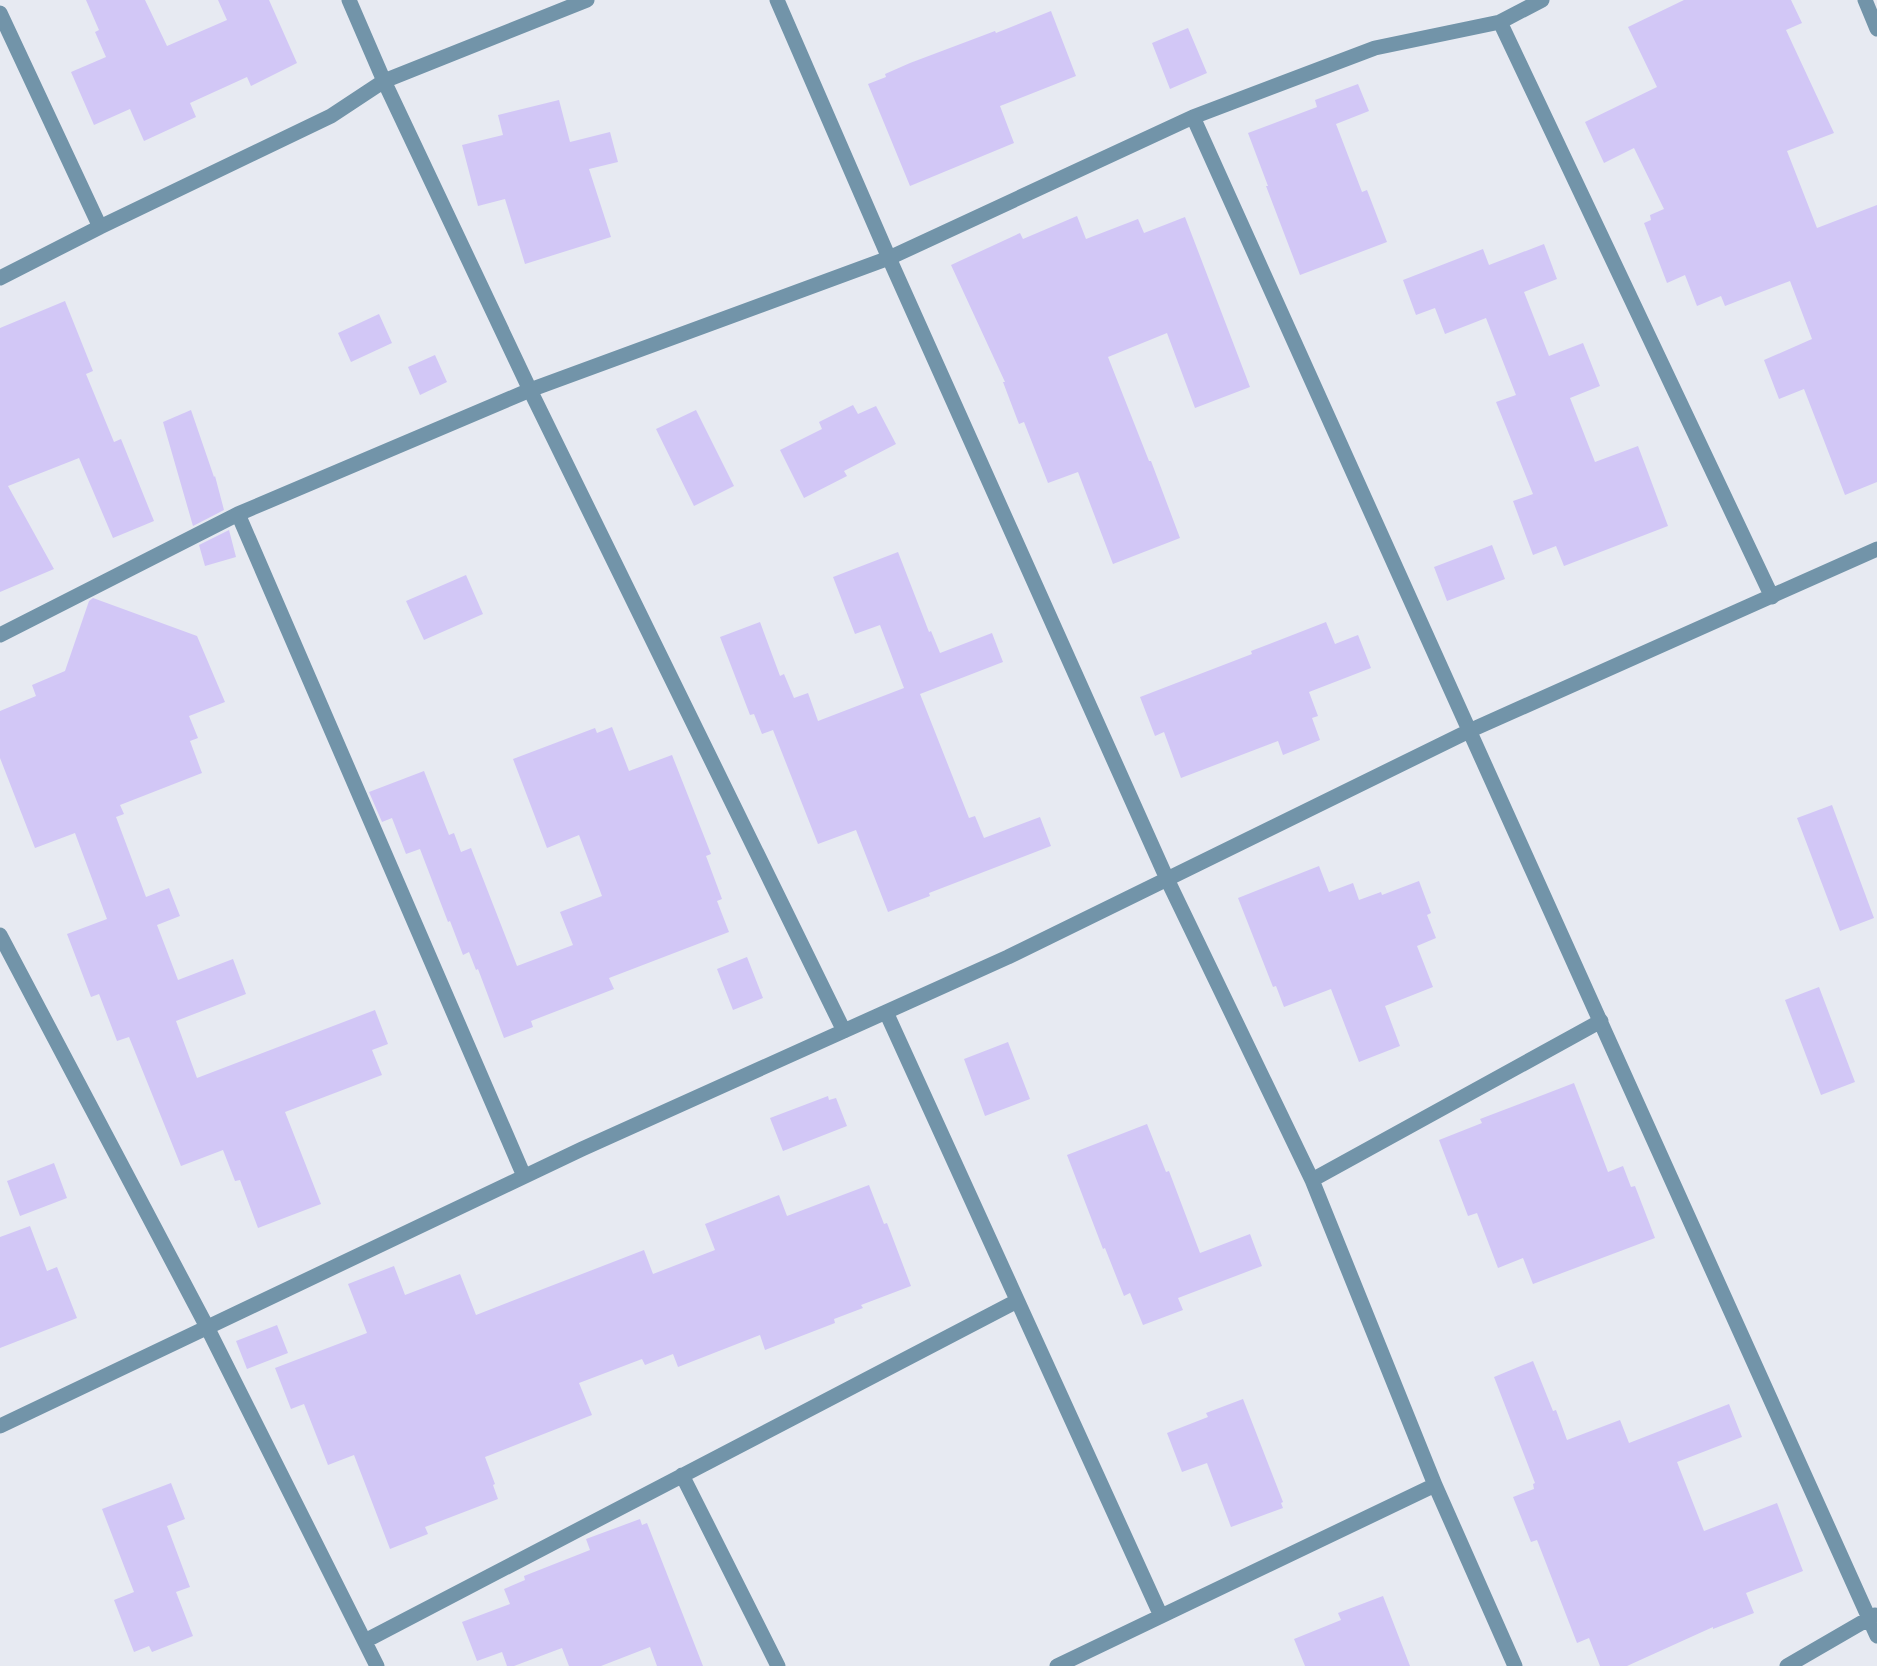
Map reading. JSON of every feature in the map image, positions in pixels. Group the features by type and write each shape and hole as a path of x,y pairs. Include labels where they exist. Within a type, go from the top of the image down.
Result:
{"street":[{"path":"349,0 384,81 530,390 844,1031"},
{"path":"0,278 100,227 331,116 384,81 587,0"},
{"path":"777,0 889,258 1167,879 1312,1180 1435,1485 1515,1666"},
{"path":"0,635 238,514 530,390 889,258 1193,117 1375,48 1500,22 1542,0"},
{"path":"1865,0 1877,29"},
{"path":"0,13 100,227"},
{"path":"1500,22 1772,597"},
{"path":"1193,117 1469,731 1872,1616 1877,1636"},
{"path":"238,514 525,1176"},
{"path":"0,1426 525,1176 1008,957 1469,731 1877,549"},
{"path":"0,935 207,1327 377,1666"},
{"path":"886,1012 1161,1616"},
{"path":"1312,1180 1601,1021"},
{"path":"365,1641 1017,1301"},
{"path":"682,1475 778,1666"},
{"path":"1057,1666 1435,1485"},
{"path":"1787,1666 1872,1616"}],"building":[{"path":"86,0 145,0 167,46 227,20 218,0 269,0 297,63 251,86 247,77 190,103 196,117 144,141 130,109 94,125 71,72 106,57 95,32 99,30"},
{"path":"1684,0 1791,0 1802,23 1786,30 1834,133 1787,151 1817,228 1877,205 1877,482 1845,495 1804,389 1779,399 1764,360 1812,339 1790,281 1725,306 1721,296 1697,306 1685,275 1667,283 1644,223 1651,220 1650,215 1664,209 1634,148 1604,163 1585,122 1657,87 1628,27"},
{"path":"1051,11 1076,76 1000,106 1014,143 910,186 868,84 910,63"},
{"path":"1188,28 1207,73 1170,89 1152,43"},
{"path":"1358,84 1369,111 1336,124 1362,192 1367,190 1387,242 1300,275 1248,133 1317,107 1315,100"},
{"path":"559,100 570,142 610,132 618,162 589,169 611,237 525,264 505,199 478,206 462,145 503,135 498,115"},
{"path":"1077,216 1086,239 1138,219 1144,233 1185,217 1250,387 1195,408 1167,333 1108,357 1180,538 1113,564 1078,472 1048,483 1024,422 1019,424 1003,382 1005,382 951,265 1020,233 1023,239"},
{"path":"1544,244 1557,279 1524,292 1549,356 1583,343 1600,386 1570,398 1595,462 1638,446 1668,526 1564,566 1556,546 1533,555 1513,501 1533,494 1496,402 1516,395 1486,318 1445,334 1435,308 1416,315 1403,280 1483,249 1489,265"},
{"path":"65,301 93,371 86,374 114,442 121,439 154,521 113,538 79,458 8,486 54,569 0,592 0,328"},
{"path":"379,314 392,343 351,362 338,333"},
{"path":"435,355 447,382 420,395 408,367"},
{"path":"853,405 858,414 876,406 896,444 844,471 847,476 804,498 780,450 822,429 819,422"},
{"path":"191,410 215,476 224,510 193,526 163,422"},
{"path":"696,410 734,486 694,506 656,429"},
{"path":"229,530 236,557 205,566 199,545"},
{"path":"1492,545 1505,579 1447,601 1434,567"},
{"path":"898,552 929,632 931,631 940,653 992,633 1003,662 920,694 969,818 975,816 984,838 1040,817 1051,846 929,893 930,896 888,912 856,830 818,844 773,730 762,734 754,714 750,715 720,637 760,622 780,676 784,674 794,698 808,693 818,721 904,688 880,625 855,634 833,577"},
{"path":"466,575 483,614 424,640 406,601"},
{"path":"93,598 197,636 225,702 189,716 198,738 190,741 202,773 120,805 124,814 116,817 146,897 169,888 180,916 157,925 178,980 233,959 246,994 176,1021 197,1078 375,1010 388,1044 372,1050 382,1075 285,1112 321,1204 258,1228 240,1180 235,1181 223,1150 181,1166 129,1037 117,1041 99,994 91,997 67,934 107,919 75,833 35,848 0,758 0,711 36,696 32,685 65,671 89,601"},
{"path":"1326,622 1335,644 1358,635 1371,668 1309,692 1318,716 1312,718 1320,740 1283,755 1278,741 1181,778 1164,732 1155,736 1140,697 1252,654 1251,651"},
{"path":"612,727 629,771 672,755 711,854 706,856 722,899 717,901 729,932 609,978 614,989 531,1021 533,1027 504,1038 478,969 476,970 469,952 463,955 420,849 406,854 392,818 382,822 369,792 424,771 449,835 454,833 461,852 471,848 517,966 573,945 560,912 602,896 579,835 547,848 513,759 595,728 597,733"},
{"path":"1832,805 1874,918 1840,931 1797,818"},
{"path":"1319,866 1329,892 1353,883 1359,900 1381,892 1382,895 1419,881 1431,913 1427,915 1436,938 1417,946 1433,987 1385,1006 1400,1046 1359,1062 1331,989 1284,1007 1276,986 1273,987 1238,898"},
{"path":"747,957 763,998 733,1010 717,969"},
{"path":"1819,987 1855,1082 1821,1095 1785,1000"},
{"path":"1008,1042 1030,1099 985,1116 964,1059"},
{"path":"1574,1083 1608,1172 1623,1166 1631,1187 1635,1186 1655,1238 1533,1284 1523,1258 1498,1268 1477,1213 1468,1216 1439,1140 1482,1123 1480,1119"},
{"path":"828,1096 829,1100 836,1098 847,1126 783,1151 770,1118"},
{"path":"1147,1124 1166,1172 1169,1171 1200,1253 1250,1234 1262,1266 1178,1298 1183,1310 1143,1325 1130,1293 1124,1296 1105,1248 1103,1249 1067,1155"},
{"path":"54,1163 67,1198 20,1216 7,1181"},
{"path":"869,1185 884,1224 887,1223 911,1286 861,1305 863,1308 834,1319 835,1323 765,1350 760,1335 678,1367 673,1354 645,1365 642,1359 579,1383 592,1415 485,1457 498,1499 425,1527 428,1534 390,1549 354,1455 328,1465 304,1404 291,1409 275,1368 367,1333 348,1284 394,1266 405,1295 460,1274 476,1315 644,1250 653,1274 715,1250 705,1224 779,1195 787,1216"},
{"path":"30,1226 47,1271 57,1267 77,1318 0,1348 0,1237"},
{"path":"277,1325 288,1353 247,1369 236,1341"},
{"path":"1533,1361 1567,1440 1620,1420 1629,1443 1729,1404 1742,1437 1677,1462 1704,1531 1777,1503 1803,1571 1746,1593 1754,1613 1713,1629 1713,1627 1627,1666 1600,1666 1589,1638 1577,1643 1537,1540 1531,1542 1513,1497 1534,1489 1533,1484 1535,1483 1494,1377"},
{"path":"1243,1399 1283,1502 1281,1503 1283,1508 1231,1527 1207,1463 1182,1472 1167,1433 1208,1417 1206,1413"},
{"path":"171,1483 185,1519 167,1526 190,1587 176,1592 193,1636 152,1652 149,1646 134,1652 114,1600 134,1592 102,1509"},
{"path":"640,1519 642,1525 647,1523 703,1666 657,1666 650,1647 601,1666 569,1666 562,1648 514,1666 507,1666 502,1652 477,1661 462,1622 510,1604 504,1589 525,1580 524,1576 590,1550 586,1539"},
{"path":"1383,1596 1410,1666 1305,1666 1294,1639 1341,1620 1338,1613"}]}
